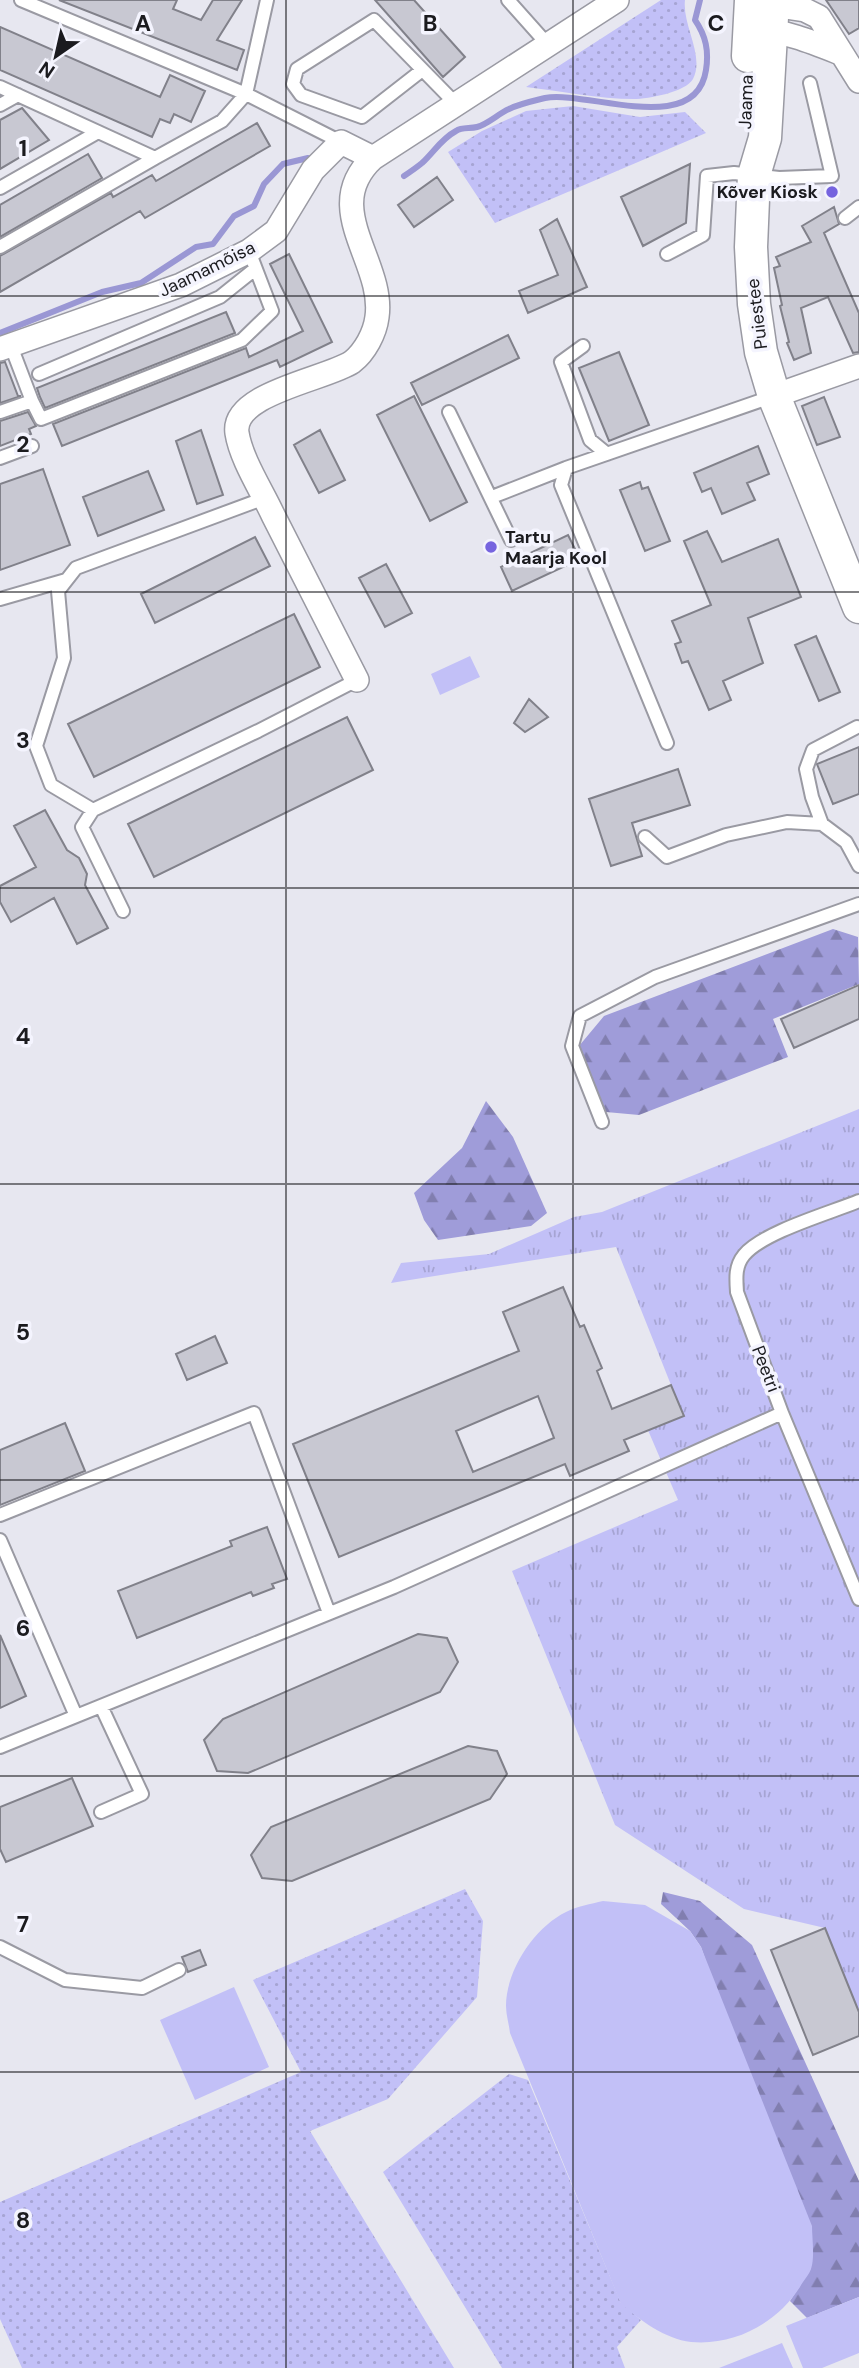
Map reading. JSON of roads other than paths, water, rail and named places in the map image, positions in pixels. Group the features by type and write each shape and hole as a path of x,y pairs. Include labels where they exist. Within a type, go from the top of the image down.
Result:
{"main road":[{"name":"Puiestee","path":"761,11 765,138 754,175 751,247 754,304 761,352 774,396 859,607"}],"street":[{"path":"356,680 240,444 236,429 239,416 250,405 269,395 350,363 362,352 374,329 378,299 351,218 353,192 365,166 373,158 617,0"},
{"path":"761,11 806,10 819,17 859,81"},
{"path":"341,142 373,158"},
{"name":"Jaamamõisa","path":"6,348 252,260 276,231 313,170 341,142"},
{"path":"774,396 859,366"}],"lane":[{"path":"21,0 246,94 341,142"},
{"path":"0,247 222,121 246,94 267,0"},
{"path":"508,0 549,46"},
{"path":"421,71 362,117 301,95 293,84 297,69 374,20 456,104"},
{"path":"667,254 703,235 707,176 734,173 779,178 832,176 810,83"},
{"path":"0,87 155,158"},
{"path":"0,105 18,95"},
{"path":"0,188 97,132"},
{"path":"845,218 859,207"},
{"path":"6,348 41,419 242,340 272,311 252,260 220,297 39,374"},
{"path":"583,346 561,362 590,440 607,454"},
{"path":"492,497 566,468 774,396"},
{"path":"0,412 32,401"},
{"path":"449,412 511,540"},
{"path":"0,458 32,446"},
{"path":"566,468 561,485 667,743"},
{"path":"93,810 51,785 36,746 64,658 58,592 76,568 265,498"},
{"path":"0,599 66,580"},
{"path":"122,911 82,827 93,810 258,731 356,680"},
{"path":"858,727 813,750 806,769 822,824 846,842 859,866"},
{"path":"645,837 667,858 726,835 787,822 822,824"},
{"path":"602,1122 572,1046 580,1016 655,977 859,904"},
{"name":"Peetri","path":"859,1202 765,1238 744,1255 735,1274 737,1292 782,1413 859,1599"},
{"path":"0,1515 254,1413 329,1613"},
{"path":"0,1747 394,1587 782,1413"},
{"path":"0,1540 76,1716"},
{"path":"101,1706 142,1794 101,1812"},
{"path":"0,1947 65,1980 142,1988 179,1970"}],"waterway":[{"path":"404,176 456,131 481,126 509,109 531,101 564,97 662,107 683,102 698,90 706,70 706,44 695,20 700,0"},
{"path":"0,333 102,292 141,283 196,247 213,244 234,216 254,206 264,184 283,164 308,158"}],"place":[{"name":"Kõver Kiosk","path":"832,192"},
{"name":"Tartu Maarja Kool","path":"491,547"}]}
